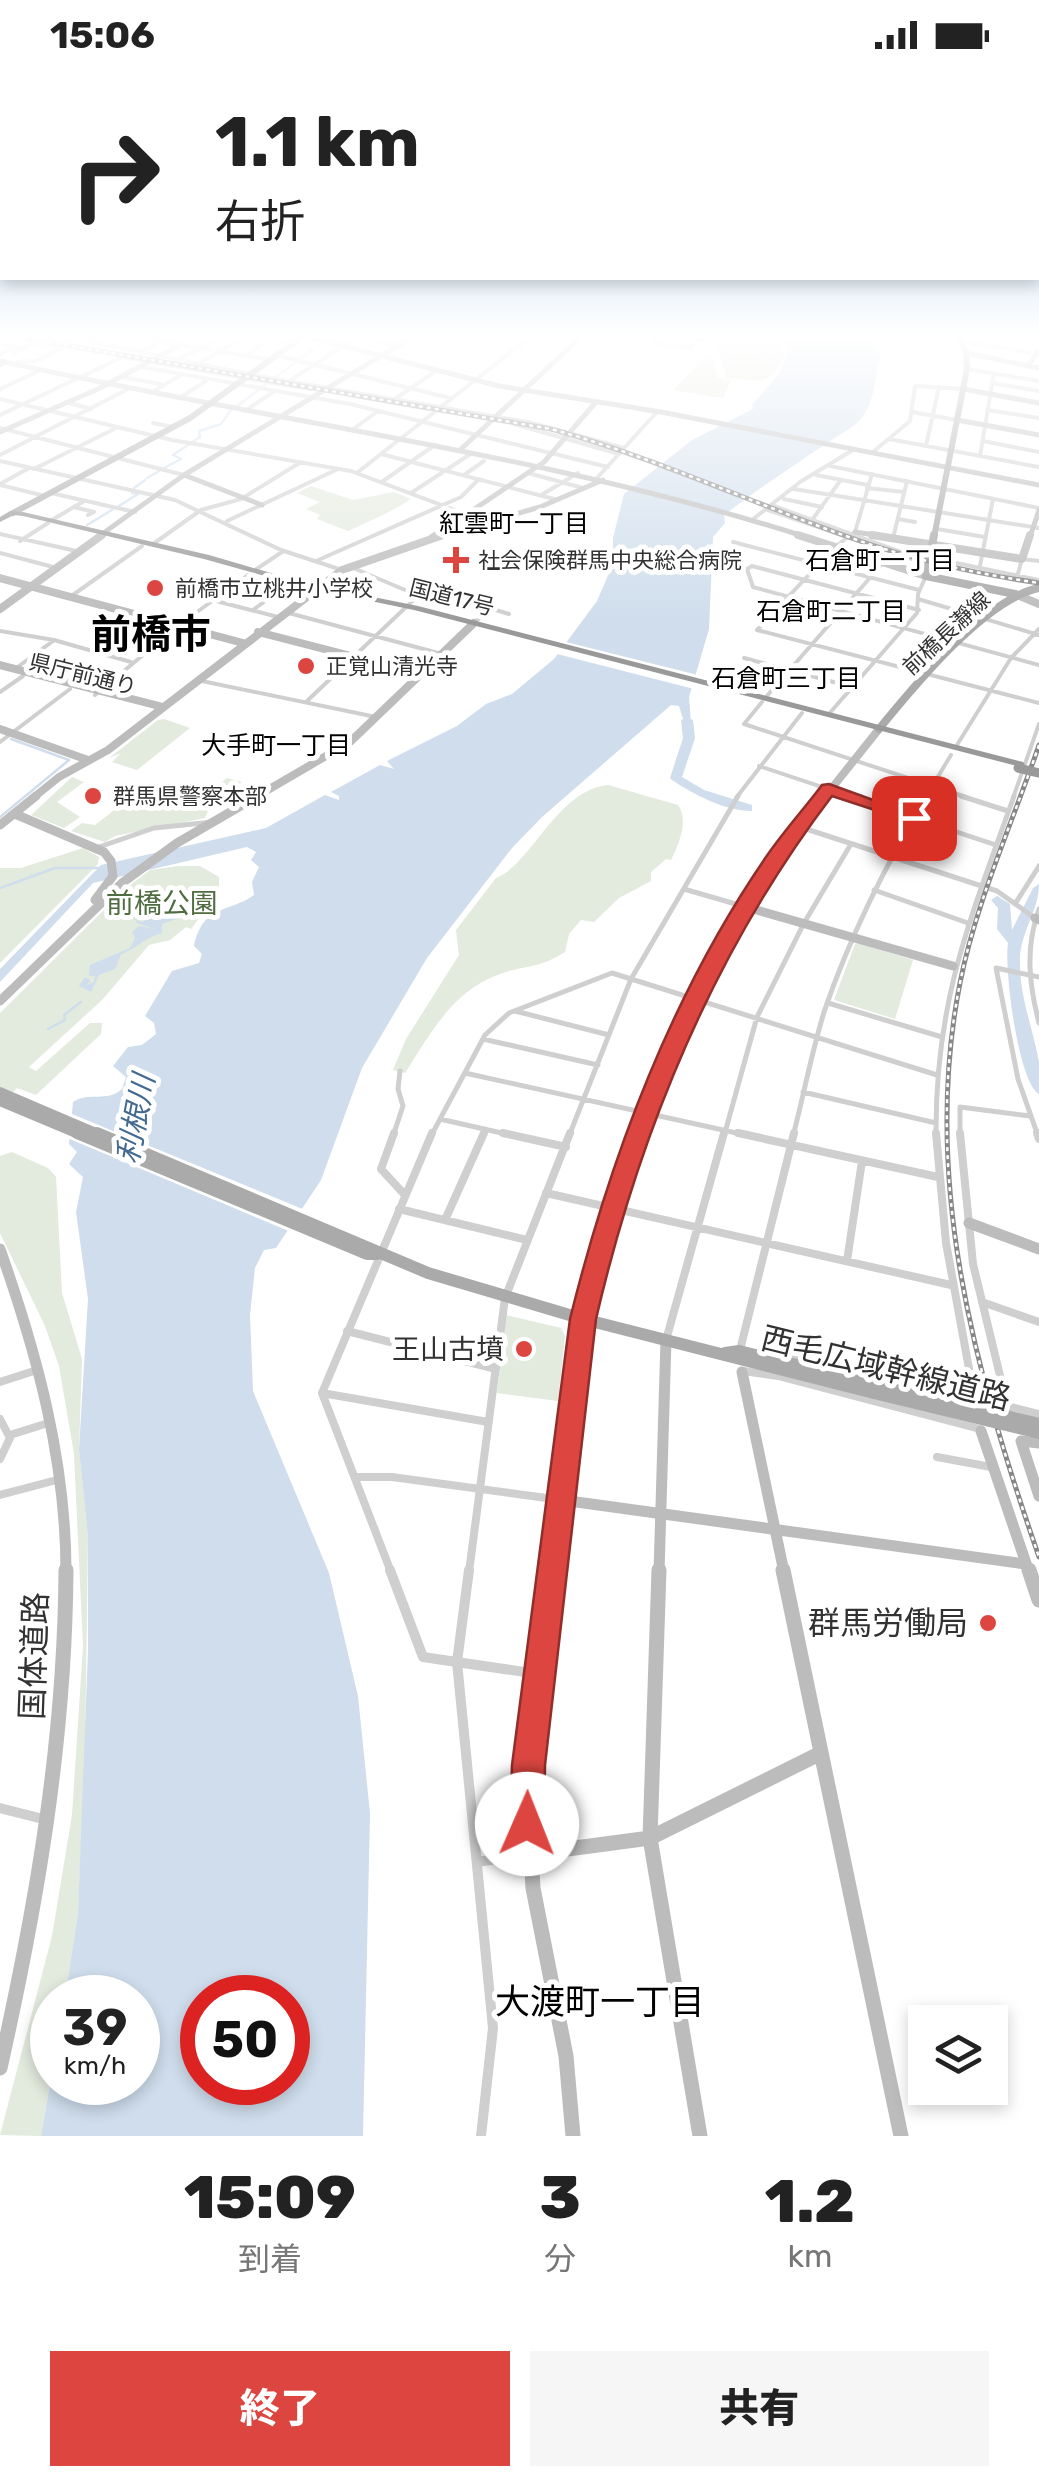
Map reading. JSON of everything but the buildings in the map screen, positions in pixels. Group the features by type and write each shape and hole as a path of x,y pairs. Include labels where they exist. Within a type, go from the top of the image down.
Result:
{"highway":[{"path":"0,520 14,513"},
{"name":"国道17号","path":"14,513 153,544 314,590"},
{"name":"国道17号","path":"106,535 252,573 286,586 406,609 828,715 877,731"},
{"name":"国道17号","path":"764,700 877,731"},
{"path":"877,731 1039,771"}],"main road":[{"path":"14,513 168,430"},
{"path":"926,576 955,430"},
{"name":"前橋長瀞線","path":"926,576 1019,596"},
{"path":"1019,596 1039,590"},
{"name":"前橋長瀞線","path":"877,731 922,675 986,618 1019,596"},
{"name":"西毛広域幹線道路","path":"0,1092 343,1240 366,1254 378,1254 505,1298 721,1354 1039,1424"},
{"name":"西毛広域幹線道路","path":"0,1101 343,1240"},
{"name":"西毛広域幹線道路","path":"721,1354 740,1348 1039,1433"}],"street":[{"path":"4,430 184,475 262,505"},
{"path":"0,458 51,430"},
{"path":"0,484 110,430"},
{"path":"131,430 358,472 490,523"},
{"path":"0,609 184,475 254,430"},
{"path":"354,430 540,464 614,482 739,516 926,576 918,590 919,610 828,715"},
{"path":"358,472 411,430"},
{"path":"465,430 608,467"},
{"path":"460,450 480,430"},
{"path":"553,430 624,448"},
{"path":"428,542 540,464 572,430"},
{"path":"0,825 346,568 378,554 490,523 583,488 600,479 640,430"},
{"path":"753,430 1039,485"},
{"path":"873,452 899,430"},
{"path":"926,446 930,430"},
{"path":"980,456 983,430"},
{"path":"1014,430 1039,435"},
{"path":"569,434 618,454"},
{"path":"889,439 1039,467"},
{"path":"982,441 1039,452"},
{"path":"382,482 435,445"},
{"path":"752,520 850,449 948,468"},
{"path":"411,493 473,452"},
{"path":"382,454 554,499"},
{"path":"0,458 76,480 156,496 201,510 283,551 346,568 404,590 509,614"},
{"path":"153,544 201,510 244,498 302,461"},
{"path":"464,475 484,462"},
{"path":"830,466 1039,509 1017,577"},
{"path":"227,522 339,468"},
{"path":"528,473 583,488"},
{"path":"543,494 578,473"},
{"path":"815,474 904,492"},
{"path":"872,474 850,535 757,630 1039,703"},
{"path":"316,562 462,496 479,479"},
{"path":"812,520 841,480"},
{"path":"893,538 907,482"},
{"path":"0,484 136,512"},
{"path":"794,488 864,504 1036,528"},
{"path":"979,570 993,498"},
{"path":"782,499 822,506"},
{"path":"20,541 84,500"},
{"path":"774,506 850,535 1039,561"},
{"path":"74,507 94,512 88,516"},
{"path":"0,510 14,513"},
{"path":"768,510 931,562 1039,580"},
{"path":"898,519 915,522"},
{"path":"936,529 986,537"},
{"path":"2,537 82,552"},
{"path":"733,542 918,590"},
{"path":"70,596 142,546"},
{"path":"97,693 179,625 283,551"},
{"path":"0,553 58,568"},
{"path":"882,564 743,724 1008,811"},
{"path":"919,610 752,566 747,569 753,588 1039,665"},
{"path":"0,578 243,643"},
{"path":"253,610 286,586"},
{"path":"818,605 834,588"},
{"path":"306,702 423,592"},
{"path":"1019,596 1039,604"},
{"path":"918,598 1037,632 1011,658 956,745"},
{"path":"0,600 10,602"},
{"path":"215,600 443,654"},
{"path":"0,1001 114,882 128,878 191,835 330,757 379,717 490,610"},
{"path":"0,631 54,640 132,663"},
{"path":"258,632 355,657"},
{"path":"14,669 54,640"},
{"path":"744,658 852,686"},
{"name":"県庁前通り","path":"0,668 160,709"},
{"name":"県庁前通り","path":"0,668 97,693"},
{"path":"0,692 22,676"},
{"path":"196,680 379,717"},
{"path":"0,742 70,689"},
{"path":"482,2136 493,2028 456,1662 505,1298 630,979 733,803 802,713"},
{"path":"1039,724 953,966 942,1037 936,1124 938,1178 951,1285 981,1430 1039,1600"},
{"path":"0,729 89,760"},
{"path":"573,2136 566,2056 538,1920 527,1790 583,1319 665,1060 694,998 798,826 877,731"},
{"path":"951,755 874,890 828,1002 816,1036 740,1348 975,1400"},
{"path":"759,766 996,845"},
{"path":"15,814 99,848 108,856 114,882"},
{"path":"99,848 116,838 196,821 214,822"},
{"path":"798,826 1002,893 1016,906 1037,916 1030,936 1028,974 1039,1023"},
{"path":"700,2136 650,1838 666,1340 758,1018 804,923 851,844"},
{"path":"1016,906 1039,866"},
{"path":"684,889 953,966"},
{"path":"874,890 968,923"},
{"path":"1039,977 1000,966 996,970 999,995 1039,1139"},
{"path":"540,1675 456,1662 432,1663 423,1657 322,1392 404,1194 483,1039 514,1010 607,973 938,1075"},
{"path":"828,1002 942,1037"},
{"path":"514,1010 609,1035"},
{"path":"483,1039 598,1065"},
{"path":"400,1071 398,1084 403,1106 381,1170 404,1194"},
{"path":"464,1074 938,1178"},
{"path":"803,1092 936,1124"},
{"path":"1030,1116 960,1107 961,1154 982,1302 1006,1406 1039,1496"},
{"path":"440,1118 566,1147"},
{"path":"444,1220 486,1129"},
{"path":"847,1261 862,1160"},
{"path":"546,1193 951,1285"},
{"path":"399,1209 527,1240"},
{"path":"969,1223 1039,1249"},
{"name":"国体道路","path":"0,1249 31,1327 57,1444 65,1539 65,1679 49,1820 33,1928 0,2068"},
{"path":"982,1302 1039,1322"},
{"path":"347,1331 496,1369"},
{"path":"0,1382 34,1372"},
{"path":"901,2136 742,1372 766,1374 981,1430"},
{"path":"322,1392 488,1422"},
{"path":"1006,1406 1039,1414"},
{"path":"0,1419 10,1434 10,1446 0,1459"},
{"path":"10,1434 46,1424"},
{"path":"1021,1441 1039,1443"},
{"path":"937,1457 992,1467"},
{"path":"355,1477 392,1477 1025,1564"},
{"path":"0,1494 53,1481"},
{"path":"477,1862 650,1838 822,1754"},
{"path":"0,1808 49,1820"}],"green space":[{"path":"311,486 353,500 394,492 411,499 348,531 317,519 320,515 306,509 320,502 297,493"},
{"path":"164,719 190,728 137,770 112,762 121,753 109,758"},
{"path":"72,777 84,782 57,802 80,817 64,828 31,815"},
{"path":"227,778 242,782 209,808 205,818 115,836 105,842 71,831 82,823 95,825 122,804 199,800"},
{"path":"608,785 678,805 683,825 671,860 666,859 651,872 651,881 619,898 594,922 581,920 569,934 565,952 539,964 500,974 469,991 444,1015 405,1073 393,1070 406,1039 459,955 456,930 496,878 521,859 559,813 590,790"},
{"name":"前橋公園","path":"83,848 99,857 98,864 0,963 0,868 21,868"},
{"name":"前橋公園","path":"200,866 219,877 219,886 204,899 202,914 191,929 186,927 170,940 149,945 102,1000 29,1067 36,1071 90,1023 102,1023 101,1034 36,1095 17,1088 0,1106 0,1013 125,889 150,870"},
{"path":"858,943 913,960 895,1019 834,1000"},
{"path":"12,1152 48,1168 56,1177 62,1293 82,1359 79,1449 88,1538 85,1755 78,1913 68,1975 42,1975 72,1815 83,1646 74,1454 59,1366 45,1326 0,1233 0,1156"},
{"path":"506,1315 561,1328 565,1336 558,1401 497,1393"},
{"path":"30,2020 30,2105 46,2105 41,2136 0,2135"}],"water":[{"name":"利根川","path":"711,430 847,430 724,515 725,523 713,537 709,629 689,697 692,736 689,738 679,706 671,705 512,848 427,958 362,1068 321,1180 276,1248 264,1250 255,1268 250,1315 253,1391 329,1573 358,1696 370,1813 363,2136 41,2136 46,2105 160,2105 160,1975 68,1975 78,1913 88,1650 88,1538 79,1449 88,1299 76,1212 83,1177 69,1164 77,1152 69,1144 73,1102 122,1089 126,1077 113,1066 128,1047 142,1045 156,1034 154,1023 145,1016 172,971 199,963 202,954 194,946 204,923 210,916 254,895 252,882 259,867 251,860 256,852 247,847 93,883 0,982 0,969 101,865 266,828 325,795 339,800 331,792 380,765 394,769 387,761 457,726 486,704 512,694 554,659 597,601 613,564 613,538 624,494 692,440"},
{"path":"163,895 182,903 184,910 179,918 162,924 162,933 121,954 115,969 99,975 91,992 79,986 85,977 91,981 85,986 94,982 95,976 89,976 90,965 130,948 135,938 132,932 139,926 154,929 137,923 131,913 137,908 137,921 143,922 148,918 137,903"}],"pier":[{"path":"562,641 702,676 698,690 553,653"},
{"path":"67,1112 305,1210 291,1232 65,1137"}],"waterway":[{"path":"164,468 181,459 173,455 200,437 201,430"},
{"path":"147,478 159,471"},
{"path":"134,488 145,480"},
{"path":"119,506 138,494 132,493"},
{"path":"87,525 112,510"},
{"path":"687,720 689,738 676,778 700,793 748,808"},
{"path":"0,817 69,760 11,739"},
{"path":"0,888 55,868 100,868"},
{"path":"1039,888 1018,931 1013,963 1020,1018 1039,1089"},
{"path":"997,900 1005,907 1004,929 1015,942"},
{"path":"48,1029 65,1020 64,1015 81,1002"}],"railway":[{"path":"555,430 882,548 948,566 1039,583"},
{"path":"1039,745 967,953 950,1057 947,1130 951,1202 976,1346 994,1417 1039,1557"}],"place":[{"name":"社会保険群馬中央総合病院","path":"456,560"},
{"name":"前橋市立桃井小学校","path":"155,588"},
{"name":"正覚山清光寺","path":"306,666"},
{"name":"群馬県警察本部","path":"93,796"},
{"name":"王山古墳","path":"524,1349"},
{"name":"群馬労働局","path":"988,1623"}],"district":[{"name":"紅雲町一丁目","path":"514,523"},
{"name":"石倉町一丁目","path":"880,560"},
{"name":"石倉町二丁目","path":"831,611"},
{"name":"前橋市","path":"151,634"},
{"name":"石倉町三丁目","path":"786,678"},
{"name":"大手町一丁目","path":"276,745"},
{"name":"大渡町一丁目","path":"600,2002"}],"route":[{"path":"527,1824 528,1765 583,1319 595,1268 665,1060 694,998 774,860 829,789 914,818"}]}
